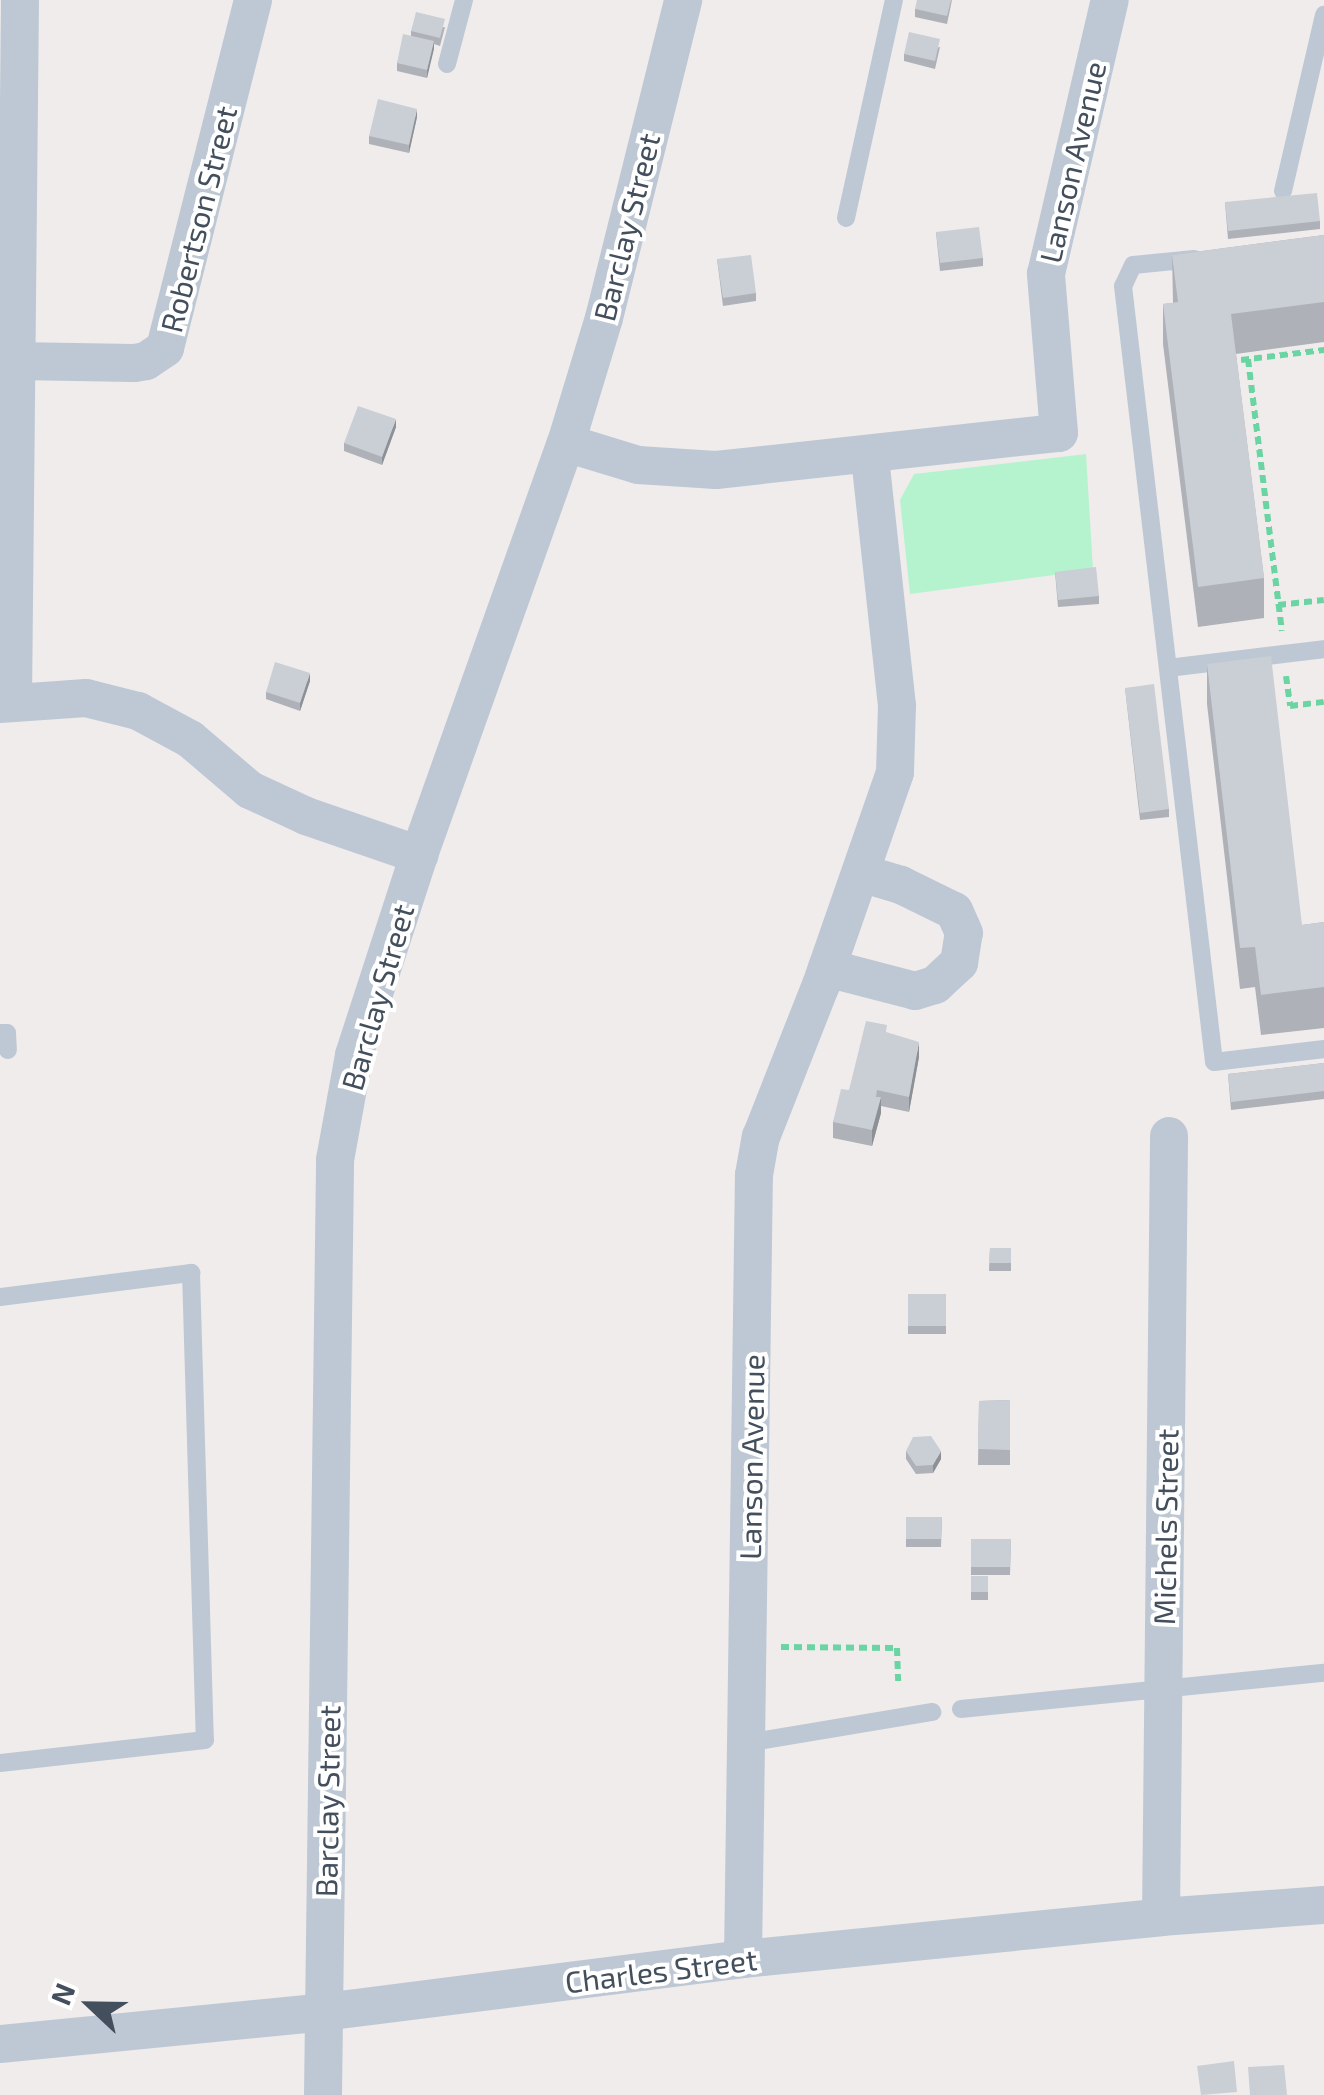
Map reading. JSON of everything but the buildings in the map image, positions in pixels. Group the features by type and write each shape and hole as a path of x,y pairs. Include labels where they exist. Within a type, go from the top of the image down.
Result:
{"street":[{"path":"20,0 16,361 6,703 86,698 138,712 190,739 250,790 306,816 419,855"},
{"name":"Robertson Street","path":"16,361 146,362 164,348 253,0"},
{"name":"Barclay Street","path":"323,2095 335,1160 354,1055 419,855 566,443 604,318 683,0"},
{"name":"Lanson Avenue","path":"566,443 668,470 870,456 1059,433 1046,274 1110,0"},
{"name":"Lanson Avenue","path":"744,1959 754,1175 760,1137 887,804 898,739 870,456"},
{"path":"827,968 915,992 935,986 960,964 964,934 954,911 861,873"},
{"name":"Michels Street","path":"1161,1917 1169,1136"},
{"name":"Charles Street","path":"0,2044 324,2012 744,1959 1161,1917 1324,1906"}],"lane":[{"path":"447,64 464,0"},
{"path":"846,218 894,0"},
{"path":"1283,191 1324,15"},
{"path":"1209,257 1133,265 1123,286 1214,1062 1324,1050"},
{"path":"1168,668 1324,649"},
{"path":"0,1297 192,1273 205,1740 0,1763"},
{"path":"961,1710 1324,1673"},
{"path":"747,1743 932,1712"}],"path":[{"path":"1282,636 1244,360 1324,350"},
{"path":"1278,606 1324,600"},
{"path":"1269,678 1287,676 1290,706 1324,702"},
{"path":"780,1647 898,1648 898,1681"}],"green space":[{"path":"1086,454 1093,570 910,594 900,500 914,474"}]}
